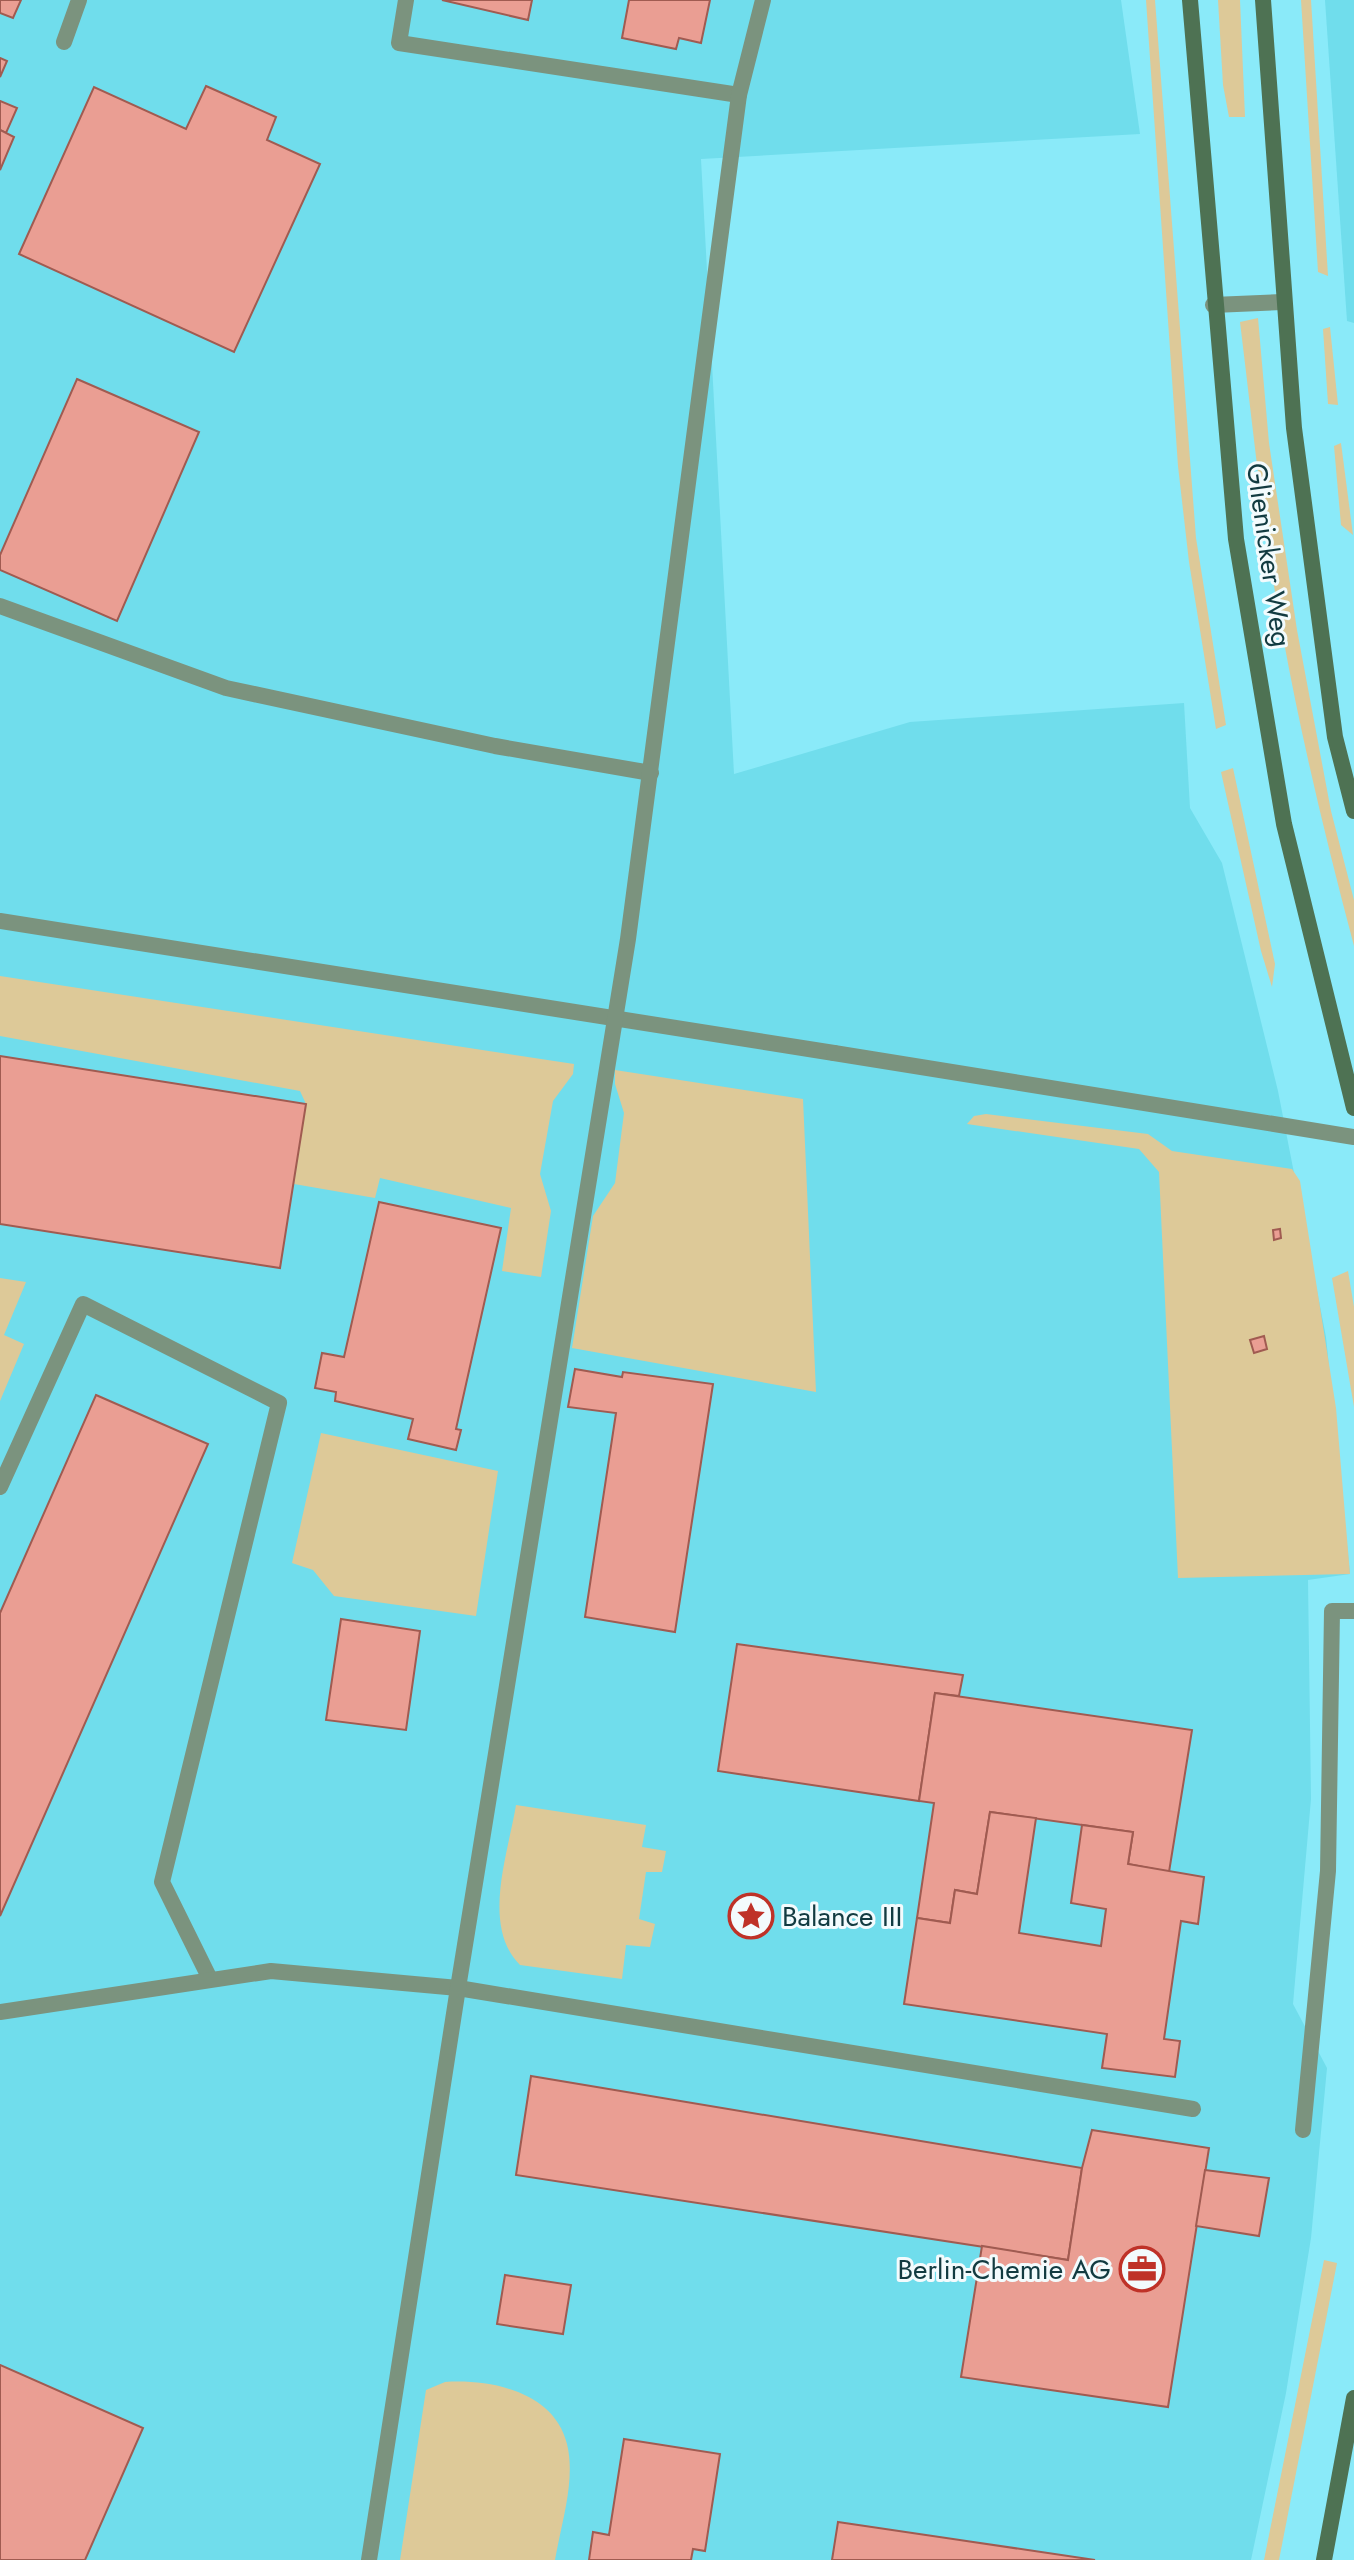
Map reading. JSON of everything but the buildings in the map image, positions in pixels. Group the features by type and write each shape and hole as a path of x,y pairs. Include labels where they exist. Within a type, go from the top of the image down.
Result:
{"main road":[{"name":"Glienicker Weg","path":"1190,0 1213,305 1236,539 1284,824 1354,1108"},
{"name":"Glienicker Weg","path":"1263,0 1282,302 1294,428 1335,737 1354,811"},
{"path":"1324,2560 1354,2398"}],"street":[{"path":"64,42 79,0"},
{"path":"406,0 399,43 739,95"},
{"path":"369,2560 458,1988 616,1021 739,95 763,0"},
{"path":"1213,305 1282,302"},
{"path":"0,606 226,688 495,746 651,773"},
{"path":"0,921 1354,1137"},
{"path":"0,1487 83,1304 279,1403 162,1882 210,1979"},
{"path":"1303,2130 1328,1871 1332,1611 1354,1611"},
{"path":"0,2012 271,1971 458,1988 1193,2109"}],"shaded area":[{"path":"0,0 1121,0 1140,134 701,159 734,774 910,722 1184,703 1190,808 1222,863 1278,1091 1326,1337 1350,1574 1308,1580 1311,1799 1293,2004 1327,2068 1311,2238 1286,2393 1251,2560 0,2560"},
{"path":"1146,0 1155,0 1196,538 1226,725 1216,729 1189,562 1178,466"},
{"path":"1218,0 1240,0 1245,117 1229,117 1223,85"},
{"path":"1301,0 1311,0 1328,276 1318,272"},
{"path":"1325,0 1354,0 1354,323 1347,321"},
{"path":"1258,318 1269,443 1297,630 1331,811 1354,900 1354,946 1290,676 1270,559 1240,322"},
{"path":"1330,327 1338,405 1328,404 1323,329"},
{"path":"1341,443 1353,535 1341,525 1334,446"},
{"path":"1233,768 1275,964 1272,987 1221,772"},
{"path":"0,976 574,1064 573,1074 553,1101 540,1174 551,1211 541,1277 502,1271 511,1208 380,1178 375,1198 294,1184 306,1104 300,1091 0,1036"},
{"path":"615,1070 803,1099 816,1392 572,1348 593,1216 615,1183 624,1113 615,1084"},
{"path":"986,1114 1148,1134 1172,1151 1292,1169 1300,1181 1336,1408 1350,1574 1178,1578 1159,1172 1139,1149 967,1124 974,1116"},
{"path":"1348,1271 1354,1307 1354,1407 1332,1278"},
{"path":"0,1278 26,1282 4,1335 24,1344 0,1401"},
{"path":"321,1433 498,1471 476,1616 334,1596 313,1570 292,1563"},
{"path":"516,1805 646,1825 642,1847 666,1851 662,1872 646,1872 639,1919 655,1924 650,1947 626,1945 622,1979 520,1965 508,1949 499,1910 500,1889"},
{"path":"1324,2260 1337,2263 1279,2560 1264,2560"},
{"path":"445,2382 481,2383 518,2392 535,2400 560,2426 567,2444 570,2472 555,2560 400,2560 426,2390"}],"place":[{"name":"Balance III","path":"751,1916"},
{"name":"Berlin-Chemie AG","path":"1142,2269"}]}
